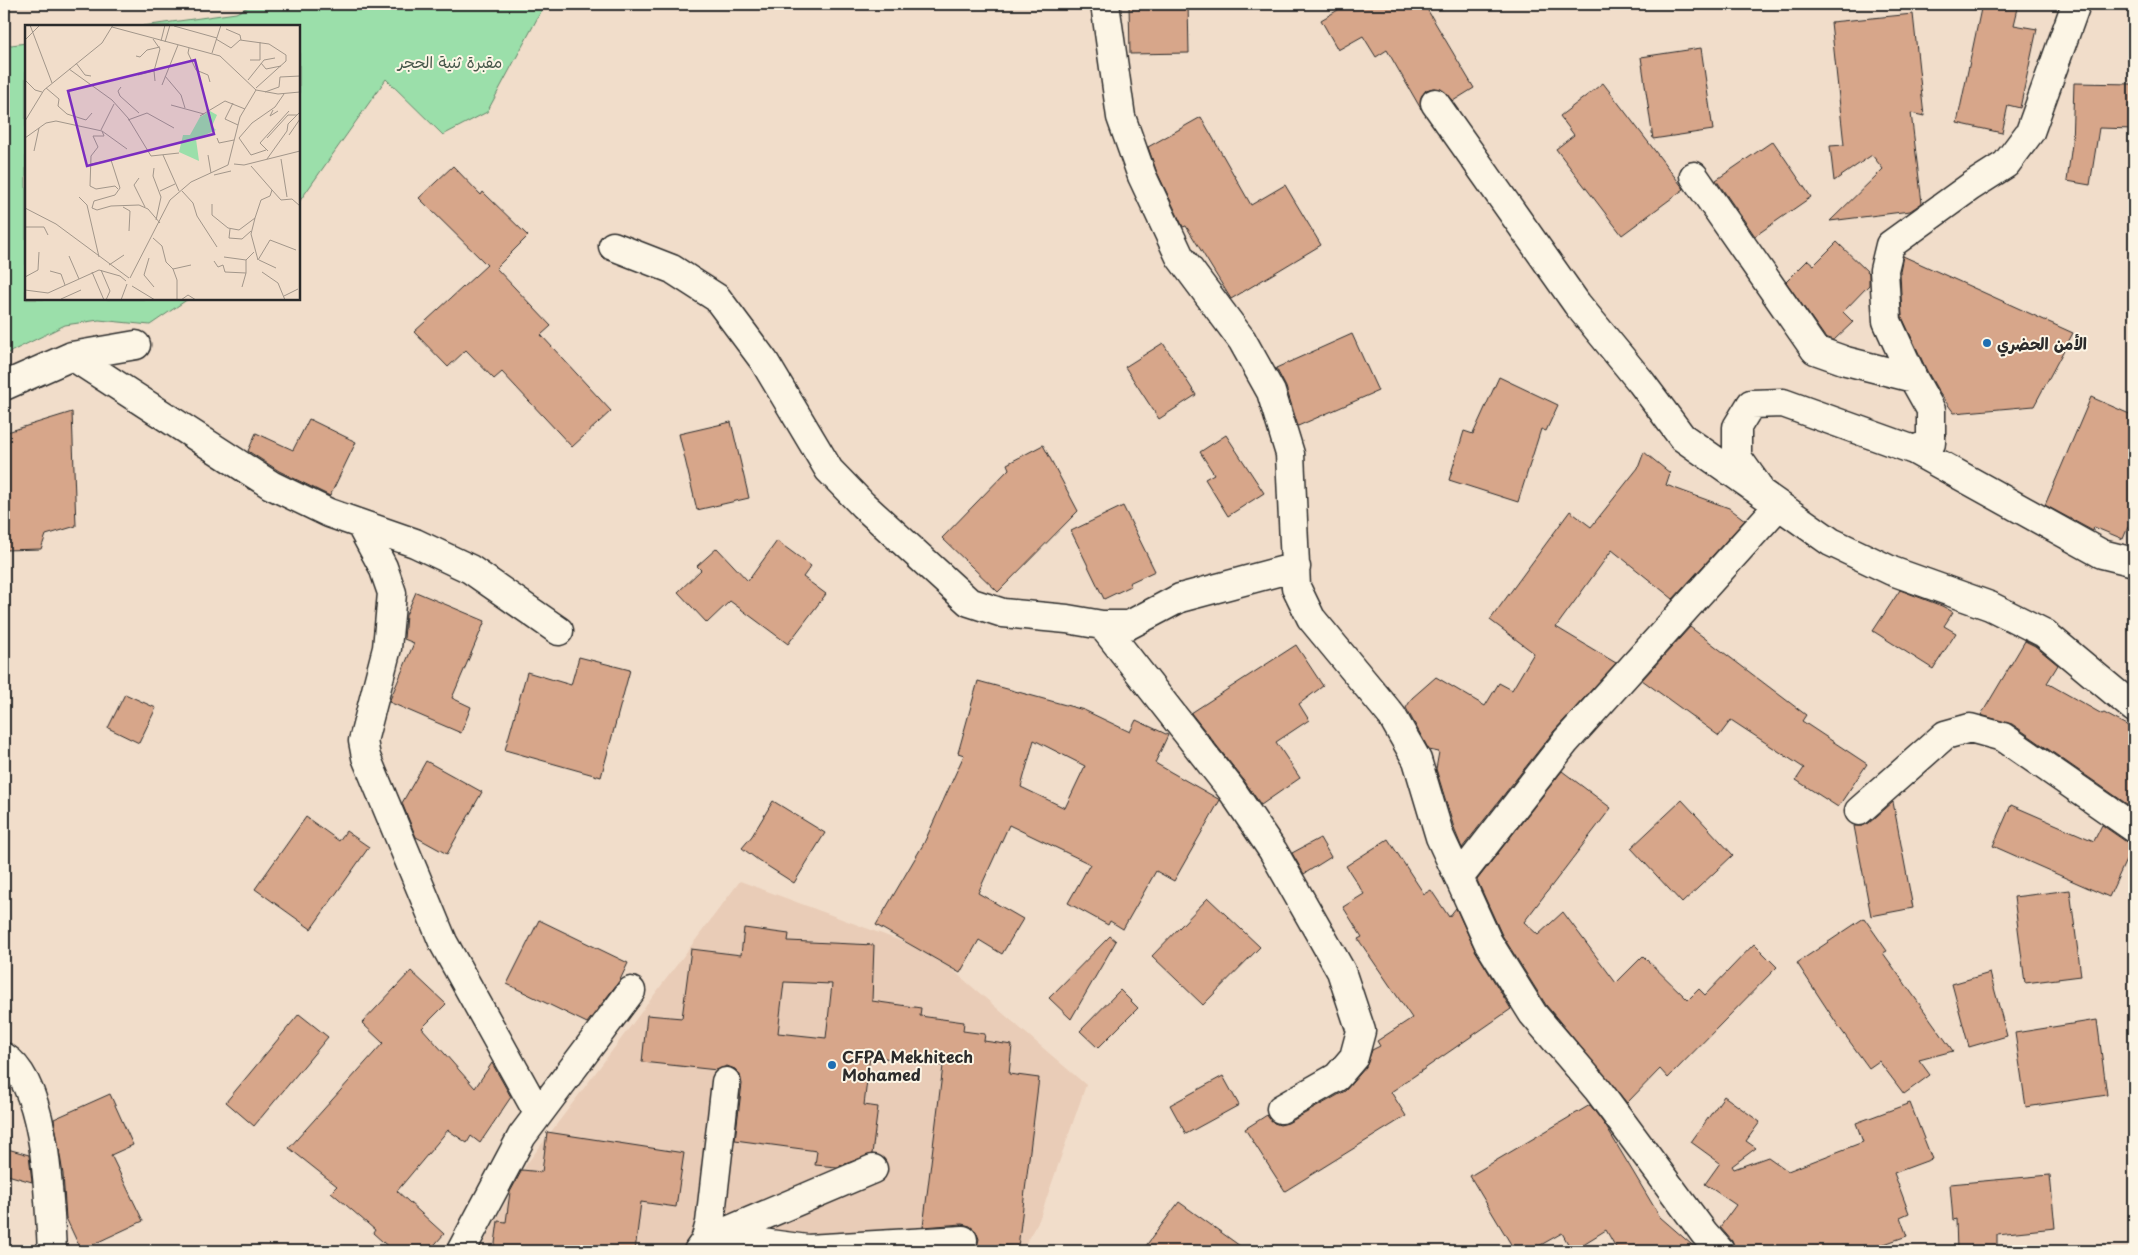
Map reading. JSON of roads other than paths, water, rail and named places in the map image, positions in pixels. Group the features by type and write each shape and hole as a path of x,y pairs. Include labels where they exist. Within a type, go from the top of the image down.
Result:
{"street":[{"path":"1104,4 1120,117 1142,176 1180,257 1242,340 1271,392 1290,454 1296,587 1311,618 1392,716 1417,760 1440,837 1488,942 1532,1014 1598,1090 1704,1233 1720,1251"},
{"path":"1914,450 1931,444 1931,410 1913,378 1888,321 1884,270 1890,245 1970,187 2006,164 2030,132 2068,5"},
{"path":"1435,103 1577,304 1682,437 1831,542 1892,571 1990,606 2044,633 2134,708"},
{"path":"1694,176 1815,350 1846,361 1913,378"},
{"path":"613,246 672,269 717,298 764,361 829,470 863,505 969,602 1003,614 1067,619 1102,625 1129,625 1180,598 1296,567"},
{"path":"4,386 72,356 136,345"},
{"path":"72,356 271,486 329,513 415,544 470,568 560,630"},
{"path":"1771,501 1737,456 1737,428 1751,404 1783,402 1914,450 2102,554 2134,562"},
{"path":"1459,878 1566,741 1771,501"},
{"path":"360,524 383,567 392,593 388,648 363,741 366,757 442,942 538,1114"},
{"path":"1102,625 1236,797 1273,851 1341,970 1360,1031 1354,1057 1336,1077 1281,1109"},
{"path":"1859,811 1945,736 1970,728 2003,737 2134,828"},
{"path":"461,1251 522,1136 630,991"},
{"path":"4,1057 11,1062 28,1087 45,1154 52,1251"},
{"path":"702,1246 710,1223 726,1082"},
{"path":"702,1246 873,1169"},
{"path":"702,1246 762,1243 807,1248 962,1240"}],"place":[{"name":"الأمن الحضري","path":"1987,343"},
{"name":"CFPA Mekhitech Mohamed","path":"832,1065"}],"park label":[{"name":"مقبرة ثنية الحجر","path":"450,61"}]}
